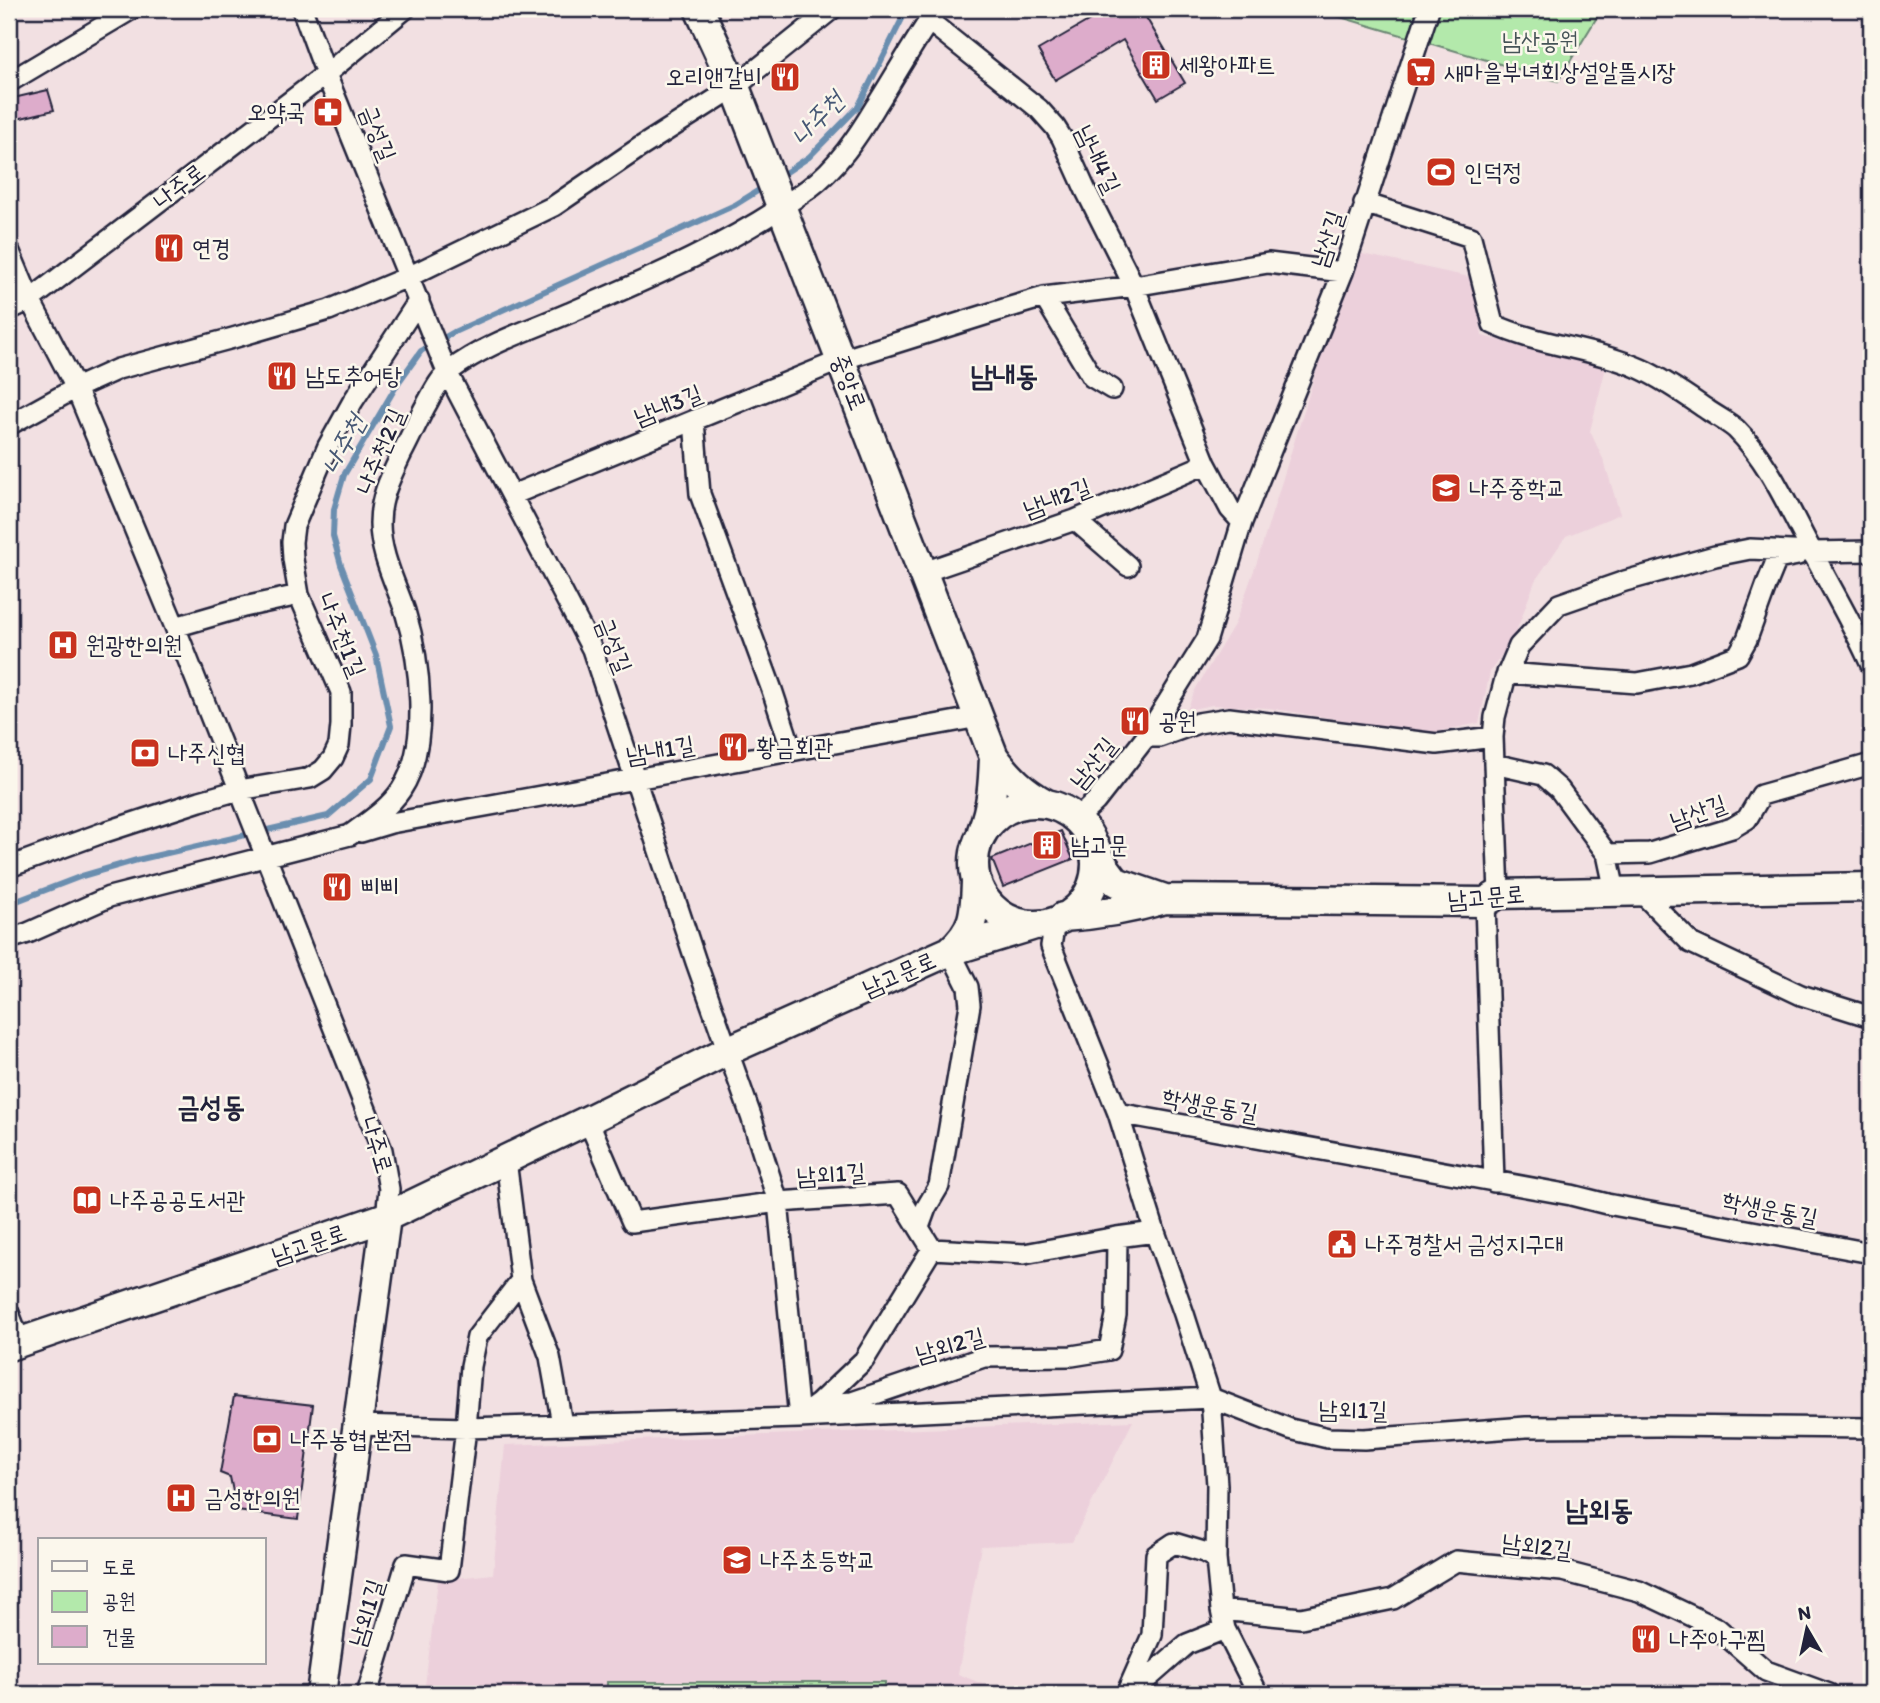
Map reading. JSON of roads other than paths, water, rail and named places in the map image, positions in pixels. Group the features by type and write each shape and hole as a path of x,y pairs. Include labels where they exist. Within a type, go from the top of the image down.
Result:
{"street":[{"path":"9,82 132,9"},
{"name":"금성길","path":"302,9 447,372 592,649 727,1051"},
{"name":"나주로","path":"321,1694 386,1217 389,1189 387,1168 175,627 76,388 30,300 326,74 405,9"},
{"name":"중앙로","path":"699,9 739,97 994,757"},
{"path":"9,425 76,388 118,369 329,310 410,276 554,206 639,148 739,97 832,9"},
{"path":"1364,203 1429,9"},
{"name":"나주천2길","path":"9,939 109,897 265,851 350,835 392,802 403,788 416,752 421,717 410,628 384,552 380,520 383,499 393,471 419,418 447,372 476,354 625,289 736,235 780,203 820,179 855,139 933,15"},
{"name":"남내4길","path":"933,15 1039,109 1055,127 1070,152 1086,191 1134,286 1206,464 1230,509 1242,522"},
{"name":"남산길","path":"1084,830 1096,801 1146,737 1207,639 1242,522 1342,272 1364,203 1471,237 1493,324 1512,333 1592,352 1641,369 1682,392 1733,427 1770,471 1845,609 1871,665"},
{"path":"9,250 30,300 9,310"},
{"path":"841,360 1007,307 1044,298 1268,263 1342,272"},
{"path":"1044,298 1092,377 1112,388"},
{"name":"나주천1길","path":"9,867 200,801 310,778 323,770 333,758 339,744 341,692 299,595 292,542 297,517 328,446 353,401 419,300"},
{"name":"남내3길","path":"512,495 841,360"},
{"path":"694,421 701,494 792,751"},
{"name":"남내2길","path":"924,572 1075,520 1206,464"},
{"path":"1075,520 1128,566"},
{"path":"1494,1182 1493,737 1494,717 1507,673 1519,646 1559,604 1625,581 1715,556 1750,548 1812,552 1871,551"},
{"path":"1507,673 1637,683 1691,673 1738,655 1747,639 1777,559 1812,552"},
{"path":"175,627 244,607 299,595"},
{"name":"남내1길","path":"350,835 391,823 979,717"},
{"name":"남산길","path":"1146,737 1159,737 1198,723 1229,718 1437,744 1493,737"},
{"path":"994,757 1029,795 1064,810 1084,830 1116,882 1165,899"},
{"path":"950,951 964,939 976,904 974,862 992,797 994,757"},
{"path":"1494,764 1543,775 1559,789 1607,854 1628,891 1691,943 1801,995 1871,1017"},
{"name":"남산길","path":"1607,854 1650,853 1732,828 1747,820 1762,795 1871,764"},
{"path":"978,842 988,824 1004,811 1024,804 1045,803"},
{"path":"950,951 1051,921 1072,912 1086,898 1094,881 1097,860 1084,830"},
{"path":"976,881 985,899 999,913 1016,922 1051,921 1094,915 1165,899"},
{"name":"남고문로","path":"1165,899 1492,898 1628,891 1871,887"},
{"path":"1051,921 1051,946 1118,1113 1154,1232 1211,1398 1217,1485 1216,1559 1223,1620 1258,1694"},
{"name":"남고문로","path":"9,1313 14,1344 386,1217 727,1051 950,951 968,987 970,1005 939,1186 919,1227"},
{"name":"남외1길","path":"727,1051 778,1202 799,1418"},
{"name":"학생운동길","path":"1118,1113 1571,1195 1871,1253"},
{"name":"남외1길","path":"588,1120 632,1222 778,1202 898,1194 932,1249"},
{"path":"506,1160 522,1280 550,1357 562,1424"},
{"path":"799,1418 818,1404 864,1360 932,1249 1024,1254 1154,1232"},
{"name":"남외2길","path":"818,1404 852,1402 984,1357 1072,1356 1109,1350 1116,1315 1117,1237"},
{"path":"466,1428 471,1366 477,1337 522,1280"},
{"name":"남외1길","path":"356,1425 466,1428 799,1418 1211,1398 1290,1429 1328,1438 1364,1439 1526,1427 1871,1428"},
{"name":"남외1길","path":"367,1694 406,1564 449,1570 466,1428"},
{"path":"1128,1694 1152,1636 1156,1555 1174,1543 1204,1552 1216,1559"},
{"name":"남외2길","path":"1223,1620 1300,1619 1393,1599 1456,1561 1562,1571 1639,1591 1717,1628 1766,1671 1829,1694"},
{"path":"1128,1694 1187,1644 1223,1620"}],"waterway":[{"name":"나주천","path":"779,177 809,157 858,107 907,9"},
{"name":"나주천","path":"9,904 82,876 137,860 328,816 371,779 391,726 376,655 341,565 333,536 334,509 344,475 398,383 421,351 454,332 735,205 767,185"}],"place":[{"name":"세왕아파트","path":"1156,65"},
{"name":"새마을부녀회상설알뜰시장","path":"1421,72"},
{"name":"오리앤갈비","path":"785,77"},
{"name":"오약국","path":"328,112"},
{"name":"인덕정","path":"1441,172"},
{"name":"연경","path":"169,248"},
{"name":"남도추어탕","path":"282,376"},
{"name":"나주중학교","path":"1446,488"},
{"name":"원광한의원","path":"63,645"},
{"name":"공원","path":"1135,721"},
{"name":"황금회관","path":"733,747"},
{"name":"나주신협","path":"145,753"},
{"name":"남고문","path":"1047,845"},
{"name":"삐삐","path":"337,887"},
{"name":"나주공공도서관","path":"87,1200"},
{"name":"나주경찰서 금성지구대","path":"1342,1244"},
{"name":"나주농협 본점","path":"267,1439"},
{"name":"금성한의원","path":"181,1498"},
{"name":"나주초등학교","path":"737,1560"},
{"name":"나주아구찜","path":"1646,1639"}],"district":[{"name":"남내동","path":"1004,375"},
{"name":"금성동","path":"211,1106"},
{"name":"남외동","path":"1599,1509"}],"park label":[{"name":"남산공원","path":"1540,41"}]}
